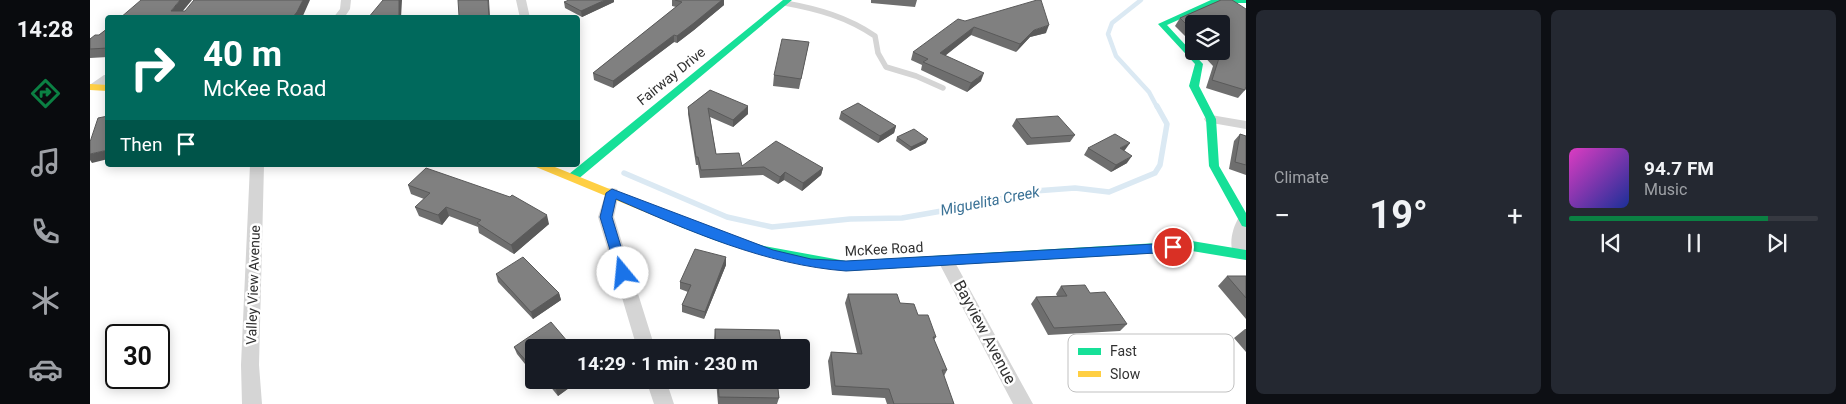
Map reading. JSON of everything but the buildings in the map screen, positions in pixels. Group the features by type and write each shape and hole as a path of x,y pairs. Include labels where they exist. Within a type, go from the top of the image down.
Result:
{"street":[{"path":"340,15 345,9 346,0"},
{"path":"521,0 524,15"},
{"name":"Fairway Drive","path":"573,176 786,1"},
{"path":"1244,255 1239,236 1245,222 1214,166 1211,119 1194,86 1199,64 1162,24 1215,1 1246,2"},
{"path":"1211,119 1246,125"},
{"name":"Valley View Avenue","path":"252,404 250,365 257,167"},
{"name":"McKee Road","path":"546,167 573,176 654,211 771,254 811,264 846,266 1192,246 1244,255"},
{"path":"612,193 606,217 643,339"},
{"name":"Bayview Avenue","path":"946,261 1023,404"},
{"path":"659,389 664,404"}],"lane":[{"path":"786,1 834,13 860,25 875,36 878,53 886,67 916,76 943,88"}],"waterway":[{"name":"Miguelita Creek","path":"1141,0 1112,23 1108,34 1116,56 1149,92 1157,107"},
{"name":"Miguelita Creek","path":"624,173 727,217 772,227 850,219 902,218 970,206 1035,191 1075,188 1109,192 1155,173 1160,165 1167,124 1157,106"}],"traffic: fast":[{"path":"573,177 788,0"},
{"path":"1246,1 1215,1 1162,24 1199,64 1194,86 1211,119 1214,166 1246,223"},
{"path":"685,224 724,239 764,251 846,266 1192,246 1246,255"}],"traffic: slow":[{"path":"90,87 105,88"},
{"path":"545,167 685,224"}],"route":[{"path":"623,273 606,217 612,193 654,211 771,254 811,264 846,266 1173,247"}]}
